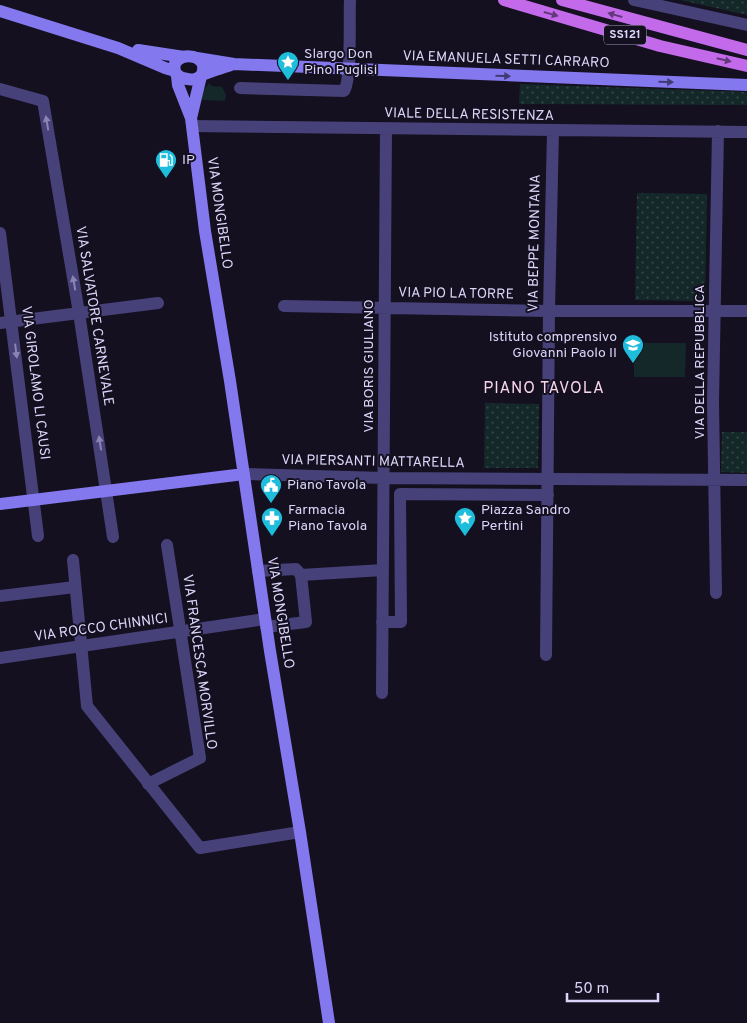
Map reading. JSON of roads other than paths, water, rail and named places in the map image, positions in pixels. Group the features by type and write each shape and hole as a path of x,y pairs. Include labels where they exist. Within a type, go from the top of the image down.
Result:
{"main road":[{"name":"SS121","path":"504,0 660,46 747,66"},
{"name":"SS121","path":"562,0 747,50"}],"street":[{"path":"240,88 338,92 344,90 347,86 350,0"},
{"path":"634,0 747,25"},
{"path":"0,11 118,48 176,73 183,78 194,79 234,64"},
{"path":"118,48 234,64"},
{"path":"191,57 202,63 204,71 191,122 178,85 176,73 176,62 191,57"},
{"name":"VIA EMANUELA SETTI CARRARO","path":"234,64 747,85"},
{"name":"VIA SALVATORE CARNEVALE","path":"0,89 43,101 108,492 113,537"},
{"name":"VIALE DELLA RESISTENZA","path":"191,122 386,129 747,132"},
{"name":"VIA MONGIBELLO","path":"191,122 205,232 329,1023"},
{"name":"VIA BORIS GIULIANO","path":"382,693 386,129"},
{"name":"VIA BEPPE MONTANA","path":"546,655 549,311 553,131"},
{"name":"VIA DELLA REPUBBLICA","path":"716,593 714,311 718,131"},
{"name":"VIA GIROLAMO LI CAUSI","path":"0,233 6,322 35,500 38,536"},
{"path":"6,322 158,303"},
{"name":"VIA PIO LA TORRE","path":"284,306 549,311 747,311"},
{"name":"VIA PIERSANTI MATTARELLA","path":"0,504 244,474 384,478 747,480"},
{"path":"382,622 401,622 400,494 548,495"},
{"name":"VIA FRANCESCA MORVILLO","path":"148,784 200,758 168,545"},
{"path":"73,560 87,706 200,848 300,832"},
{"path":"258,571 296,569 301,575 383,570"},
{"name":"VIA ROCCO CHINNICI","path":"0,658 180,631 266,623 306,622 301,575"},
{"path":"0,596 75,587"}],"place":[{"name":"Slargo Don Pino Puglisi","path":"288,81"},
{"name":"IP","path":"166,179"},
{"name":"Istituto comprensivo Giovanni Paolo II","path":"633,364"},
{"name":"Piano Tavola","path":"271,504"},
{"name":"Farmacia Piano Tavola","path":"272,537"},
{"name":"Piazza Sandro Pertini","path":"465,537"}],"district":[{"name":"PIANO TAVOLA","path":"544,389"}]}
